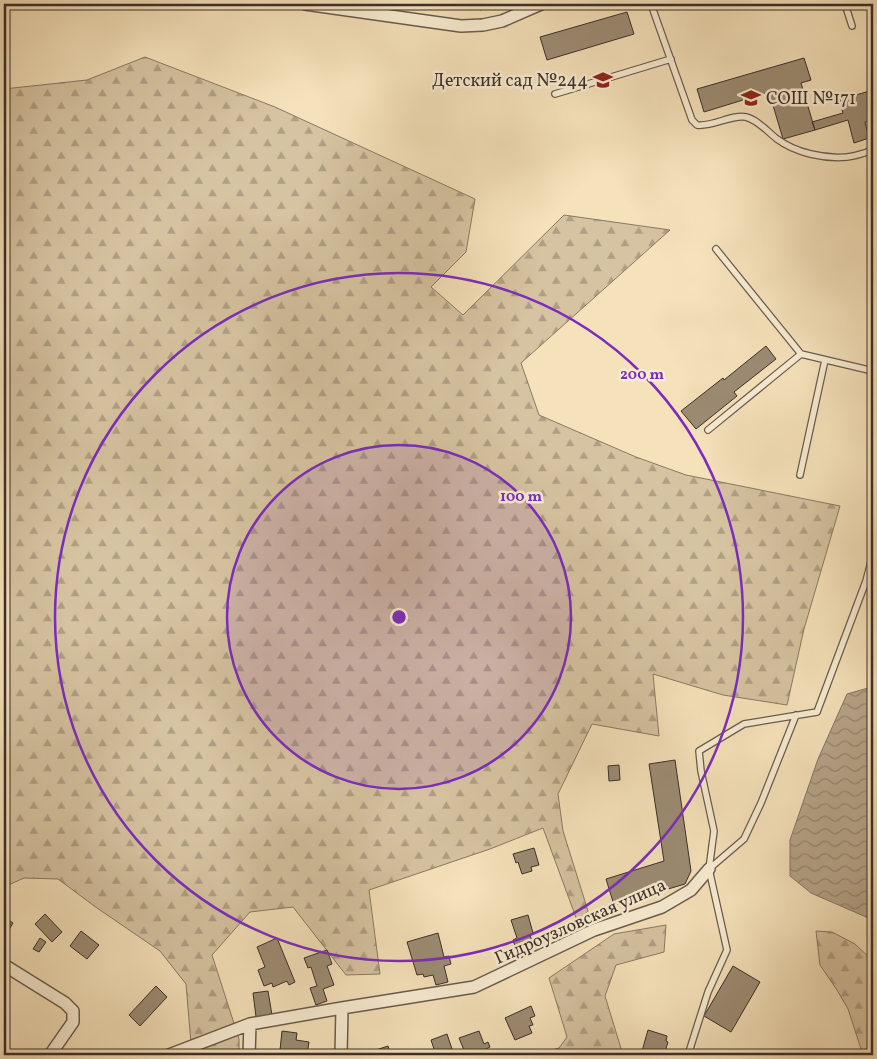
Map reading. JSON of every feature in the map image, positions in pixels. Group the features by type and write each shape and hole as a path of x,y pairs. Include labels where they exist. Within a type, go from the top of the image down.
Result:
{"street":[{"path":"305,4 462,26 484,25 502,21 541,4"},
{"name":"Гидроузловская улица","path":"169,1055 250,1024 474,987 594,930 662,907 691,890 708,869"},
{"path":"4,965 65,1003 73,1012 73,1022 50,1055"},
{"path":"341,1055 342,1008"},
{"path":"250,1024 250,1055"}],"lane":[{"path":"651,4 692,120 697,125 704,126 737,117 745,117 754,120 788,147 802,152 832,157 848,157 873,150"},
{"path":"845,4 852,26"},
{"path":"555,94 671,59"},
{"path":"716,249 801,354 873,371"},
{"path":"708,430 801,354"},
{"path":"800,475 825,360"},
{"path":"688,1055 708,992 727,950 708,869 714,831 701,772 699,752 744,724 817,712 866,581 873,554"},
{"path":"708,869 744,839 761,803 796,715"}],"green space":[{"path":"145,57 275,107 475,199 466,252 431,287 463,315 564,215 670,230 521,363 539,415 636,457 686,475 840,506 804,629 787,705 723,695 653,674 659,736 592,724 558,794 563,831 588,911 578,923 543,828 490,849 369,890 380,974 346,975 293,907 250,912 212,955 239,1039 239,1055 192,1055 186,984 160,951 58,879 24,878 4,887 4,89 87,80"},
{"path":"666,925 664,952 616,965 605,996 623,1055 534,1055 559,1048 567,1037 549,978 614,934"},
{"path":"816,931 832,932 855,944 873,961 873,1055 863,1055 848,1009 820,965"}],"water":[{"path":"868,688 873,689 873,920 811,893 790,876 790,840 818,759 847,694"}],"building":[{"path":"478,4 501,4 480,10"},
{"path":"627,12 634,34 547,60 540,37"},
{"path":"804,58 811,80 801,83 815,130 783,139 769,92 704,112 697,89"},
{"path":"873,90 873,120 865,122 869,138 854,143 848,120 815,130 812,122 843,113 839,100"},
{"path":"766,346 776,359 734,392 737,396 696,429 681,411"},
{"path":"675,760 691,871 685,884 614,905 606,879 664,861 649,764"},
{"path":"619,765 620,780 609,781 608,766"},
{"path":"534,848 539,865 531,867 532,871 522,874 513,854"},
{"path":"45,914 62,932 52,942 35,924"},
{"path":"528,915 533,933 530,935 533,944 516,949 513,940 517,938 511,920"},
{"path":"4,917 13,923 4,938"},
{"path":"81,931 99,945 87,959 70,946"},
{"path":"438,933 444,957 449,956 451,964 444,966 448,982 436,985 433,975 424,977 423,974 417,975 407,942"},
{"path":"40,938 46,942 39,952 33,949"},
{"path":"277,938 295,982 289,985 287,981 273,987 272,983 264,986 258,970 265,967 257,947"},
{"path":"327,950 332,964 327,966 334,985 323,989 327,1001 316,1005 310,988 317,986 311,967 308,968 304,958"},
{"path":"733,966 760,982 731,1032 704,1016"},
{"path":"156,986 167,997 140,1026 129,1015"},
{"path":"268,991 272,1015 256,1017 253,993"},
{"path":"531,1006 535,1016 530,1018 533,1025 529,1026 532,1033 515,1040 505,1018"},
{"path":"648,1030 667,1036 666,1041 668,1042 664,1055 644,1055 645,1052 642,1051"},
{"path":"282,1031 297,1033 296,1040 309,1042 307,1055 283,1055 283,1050 280,1050"},
{"path":"479,1031 484,1044 488,1042 490,1047 484,1050 486,1055 466,1055 459,1038"},
{"path":"447,1034 453,1052 436,1055 431,1040"},
{"path":"388,1046 391,1055 372,1055 370,1052"}],"place":[{"name":"Детский сад №244","path":"603,80"},
{"name":"СОШ №171","path":"751,98"}]}
